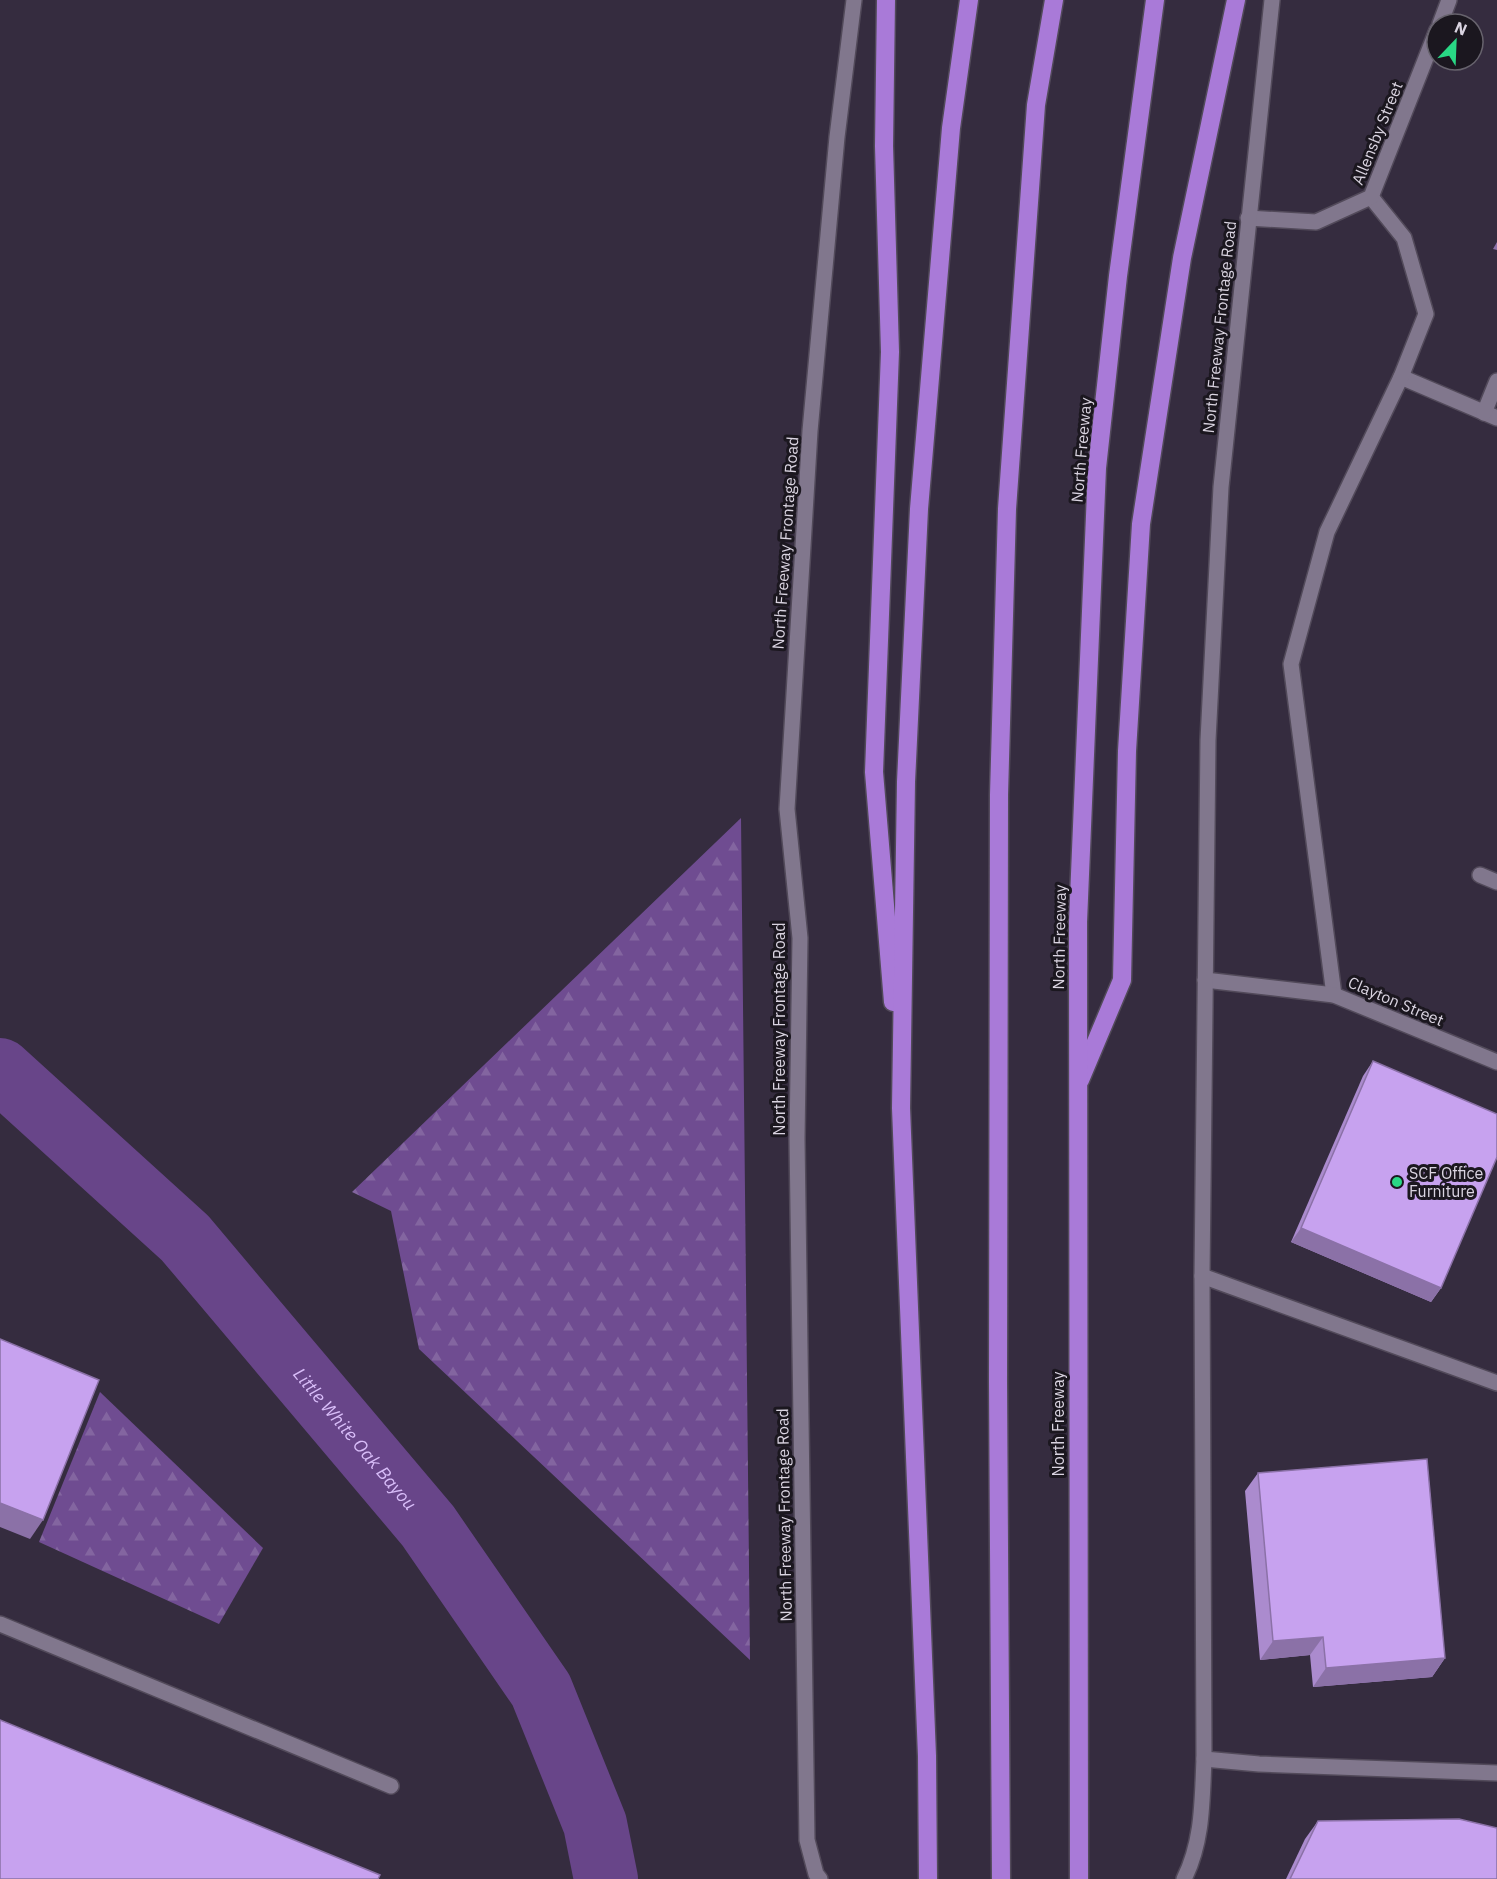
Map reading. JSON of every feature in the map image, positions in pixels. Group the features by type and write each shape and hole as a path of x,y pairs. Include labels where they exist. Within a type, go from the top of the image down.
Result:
{"highway":[{"path":"886,0 884,146 890,352 874,772 901,1108 927,1756 928,1879"},
{"path":"901,1108 906,782 919,509 951,128 969,0"},
{"path":"1001,1879 999,795 1007,509 1036,105 1046,0"},
{"path":"1036,105 1054,0"},
{"name":"North Freeway","path":"1078,1879 1076,1090 1078,922 1098,468 1118,276 1155,0"},
{"path":"1076,1090 1122,980 1127,751 1141,524 1182,258 1236,0"}],"street":[{"name":"North Freeway Frontage Road","path":"820,1879 816,1874 807,1840 797,1139 800,938 787,809 810,431 837,136 854,0"},
{"name":"North Freeway Frontage Road","path":"1184,1879 1193,1862 1201,1830 1204,1759 1202,1276 1208,740 1221,487 1272,0"},
{"name":"Allensby Street","path":"1248,218 1316,222 1371,197 1425,60"},
{"path":"1334,994 1291,664 1327,532 1401,377 1426,314 1404,238 1371,197"},
{"path":"1401,377 1491,416 1497,381"},
{"path":"1480,875 1497,882"},
{"name":"Clayton Street","path":"1205,980 1334,994 1497,1062"},
{"path":"1202,1276 1497,1383"},
{"path":"0,1624 391,1786"},
{"path":"1204,1759 1259,1764 1497,1773"}],"green space":[{"path":"741,818 750,1660 419,1349 391,1211 352,1192"},
{"path":"100,1392 263,1548 219,1624 39,1542"}],"building":[{"path":"1373,1061 1497,1114 1497,1157 1441,1288 1301,1228"},
{"path":"0,1339 99,1380 43,1520 0,1503"},
{"path":"1427,1459 1445,1658 1326,1668 1323,1637 1273,1641 1258,1473"},
{"path":"0,1720 380,1875 378,1879 0,1879"},
{"path":"1459,1819 1497,1828 1497,1879 1290,1879 1318,1821"}],"waterway":[{"name":"Little White Oak Bayou","path":"0,1070 185,1238 428,1526 541,1690 595,1824 606,1879"}],"place":[{"name":"SCF Office Furniture","path":"1397,1182"}]}
